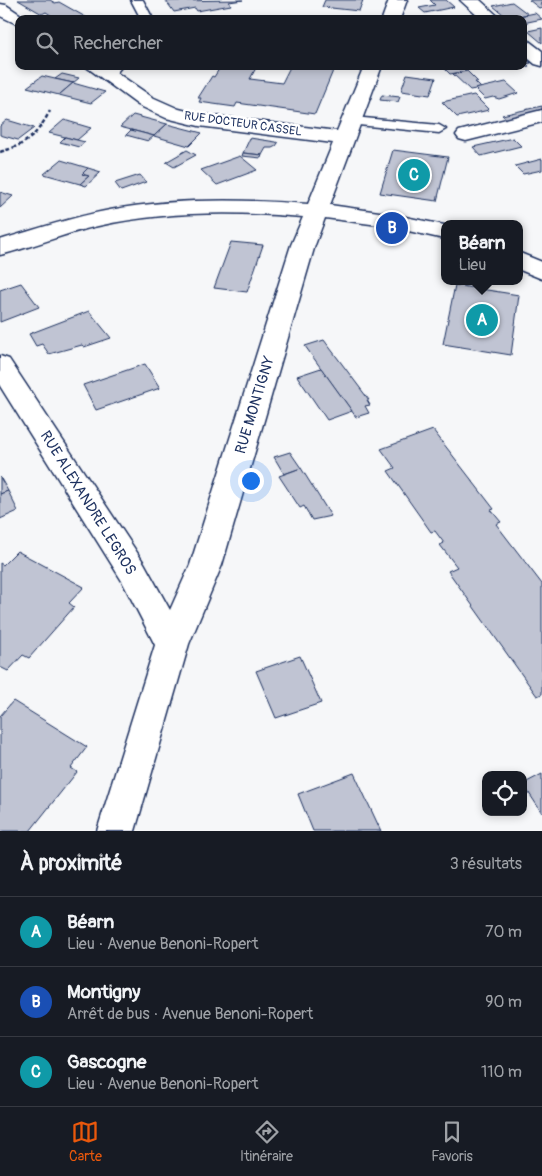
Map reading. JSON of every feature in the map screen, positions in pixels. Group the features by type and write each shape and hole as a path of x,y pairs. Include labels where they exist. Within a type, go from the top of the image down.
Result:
{"street":[{"path":"392,15 398,0"},
{"path":"472,2 499,0"},
{"path":"472,2 487,15"},
{"path":"0,9 15,18"},
{"path":"527,48 542,60"},
{"name":"RUE DOCTEUR CASSEL","path":"107,70 145,101 173,114 199,120 349,129"},
{"name":"RUE MONTIGNY","path":"116,831 172,644 206,565 303,245 371,70"},
{"path":"466,135 542,116"},
{"path":"0,248 98,219 155,210 246,207 318,210 397,221 441,231"},
{"path":"523,262 542,272"},
{"name":"RUE ALEXANDRE LEGROS","path":"0,365 133,572 172,644"}],"lane":[{"path":"137,0 145,15"},
{"path":"349,129 438,128"}],"path":[{"path":"0,152 22,146 37,134 50,110"}],"building":[{"path":"18,0 50,0 55,3 59,2 82,15 51,15 46,12 42,14"},
{"path":"243,0 229,2 231,5 197,11 195,8 174,12 166,1"},
{"path":"325,0 363,0 359,11 322,7"},
{"path":"430,0 446,0 454,7 425,13 419,8 435,5"},
{"path":"529,0 542,0 540,4 542,7 539,8"},
{"path":"512,2 528,14 504,15 493,6"},
{"path":"535,13 542,19 527,22 527,15 525,15"},
{"path":"542,28 542,43 528,31"},
{"path":"218,70 255,70 250,79 282,83 288,70 333,70 315,114 237,103 235,107 199,102 201,98 198,98 212,76 214,77"},
{"path":"446,70 467,71 450,74"},
{"path":"467,71 481,88 470,90 453,74"},
{"path":"62,74 79,78 73,83 55,79"},
{"path":"407,74 436,78 430,95 401,91"},
{"path":"42,76 73,83 59,95 27,87"},
{"path":"506,82 518,93 499,99 493,97 485,99 475,89"},
{"path":"73,83 105,92 91,103 59,95"},
{"path":"382,95 400,97 398,102 380,100"},
{"path":"474,95 489,110 457,117 442,102"},
{"path":"542,106 542,114 509,121 502,115"},
{"path":"133,115 167,124 154,136 120,127"},
{"path":"7,120 34,128 18,140 0,135 0,126"},
{"path":"64,120 91,128 77,140 49,133"},
{"path":"167,124 202,133 189,146 154,136"},
{"path":"131,130 154,136 148,141 126,135"},
{"path":"65,137 85,142 79,147 60,142"},
{"path":"250,138 278,143 272,148 266,148 262,155 243,153"},
{"path":"513,138 521,146 481,156 473,147"},
{"path":"187,150 196,155 174,167 166,162"},
{"path":"393,150 448,157 437,201 380,193"},
{"path":"243,153 262,155 261,158 242,156"},
{"path":"240,156 257,170 217,185 201,170"},
{"path":"542,159 542,170 523,174 515,166"},
{"path":"61,160 88,168 82,174 89,176 80,184 44,174"},
{"path":"88,168 101,172 86,186 80,184 89,176 82,174"},
{"path":"140,175 146,182 121,191 115,183"},
{"path":"0,192 13,196 0,208"},
{"path":"231,242 263,245 247,292 214,288"},
{"path":"21,283 39,307 0,322 0,290"},
{"path":"455,285 519,295 511,355 443,344"},
{"path":"89,311 111,338 84,347 82,345 49,354 42,344 36,346 29,334"},
{"path":"324,340 369,400 367,400 370,405 365,406 369,413 356,417 305,346"},
{"path":"145,364 160,388 96,410 83,385"},
{"path":"321,368 352,411 327,420 297,376"},
{"path":"433,430 494,509 491,510 501,522 496,524 542,584 542,694 537,696 448,571 457,567 440,545 444,543 435,531 431,532 388,471 395,468 381,449"},
{"path":"290,452 301,468 284,474 274,457"},
{"path":"301,468 331,516 312,520 304,506 300,508 279,476"},
{"path":"0,477 8,491 0,494"},
{"path":"8,491 18,511 0,519 0,494"},
{"path":"17,551 84,587 69,603 74,607 29,658 23,655 8,671 0,667 0,563 3,565"},
{"path":"300,656 321,703 276,718 256,671"},
{"path":"13,701 87,747 71,768 77,772 30,831 0,831 0,716"},
{"path":"354,773 381,831 313,831 298,794"},
{"path":"542,774 542,813 527,790 527,782"}],"place":[{"name":"Gascogne","path":"414,175"},
{"name":"Montigny","path":"392,228"},
{"name":"Béarn","path":"482,320"}]}
